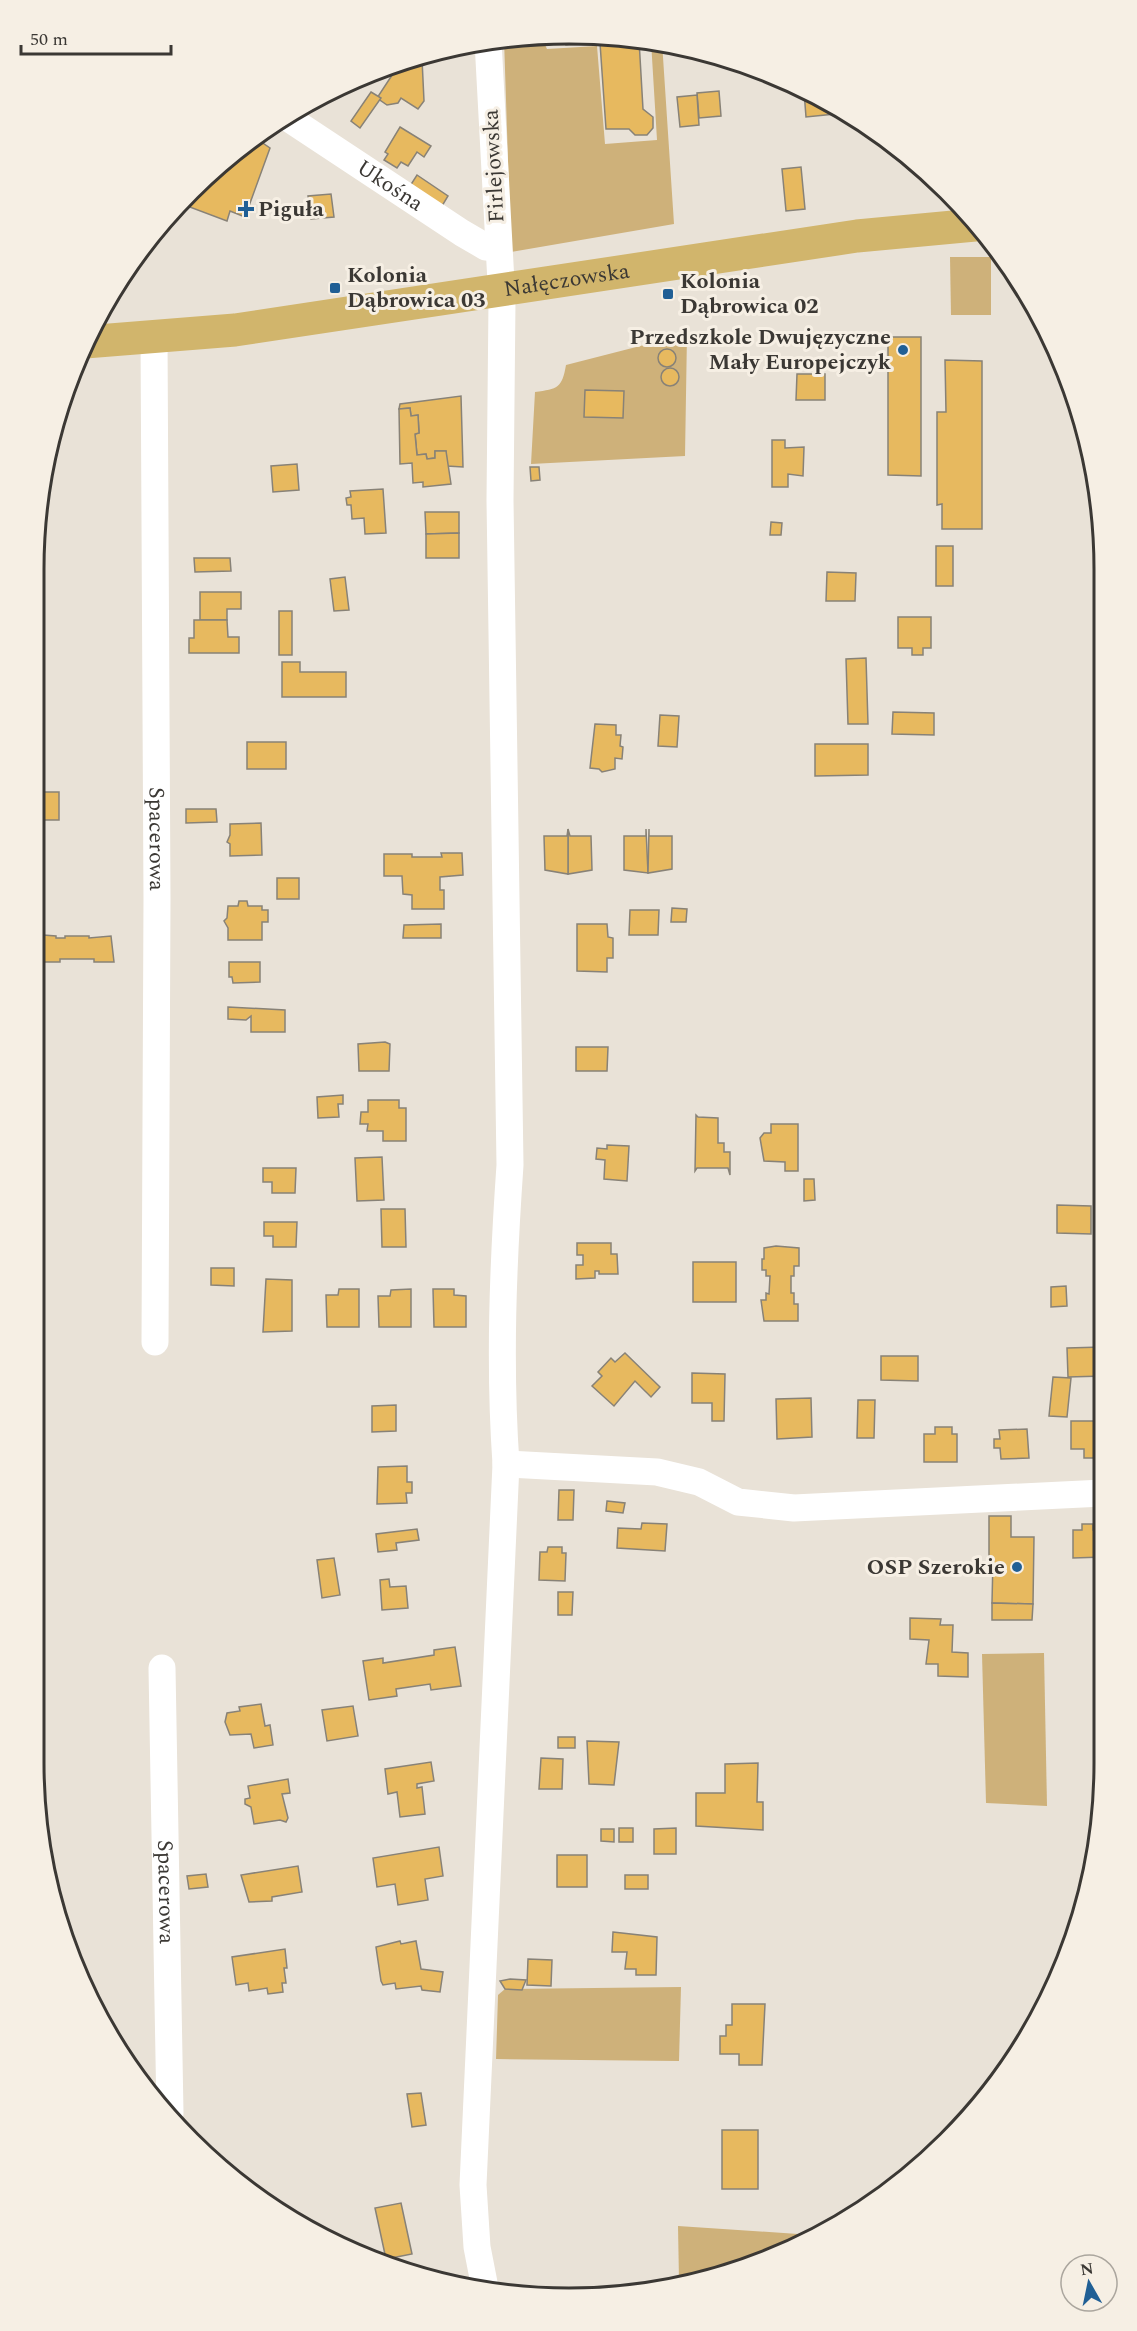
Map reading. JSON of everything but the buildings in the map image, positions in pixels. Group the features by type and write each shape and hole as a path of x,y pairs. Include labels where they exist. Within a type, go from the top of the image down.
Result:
{"main road":[{"name":"Nałęczowska","path":"95,341 269,326 857,236 966,226"}],"street":[{"name":"Firlejowska","path":"483,2280 477,2247 473,2185 506,1464 502,1411 502,1313 510,1165 502,709 501,290 488,50"},
{"name":"Ukośna","path":"294,122 462,233 486,247 498,248"},
{"name":"Spacerowa","path":"154,338 157,875 155,1342"},
{"path":"506,1464 657,1472 699,1482 738,1502 794,1508 1094,1493"},
{"name":"Spacerowa","path":"162,1668 170,2104"}],"shaded area":[{"path":"545,45 547,49 597,46 605,144 657,140 652,51 663,53 674,224 511,252 504,48"},
{"path":"950,257 991,257 991,315 951,315"},
{"path":"687,334 685,456 531,464 535,392 558,386 563,378 566,365"},
{"path":"1044,1653 1047,1806 986,1803 982,1654"},
{"path":"681,1987 679,2061 496,2059 498,1995 505,1989"},
{"path":"678,2226 798,2234 737,2260 679,2275"}],"place":[{"name":"Piguła","path":"246,209"},
{"name":"Kolonia Dąbrowica 03","path":"335,288"},
{"name":"Kolonia Dąbrowica 02","path":"668,294"},
{"name":"Przedszkole Dwujęzyczne Mały Europejczyk","path":"903,350"},
{"name":"OSP Szerokie","path":"1017,1567"}]}
